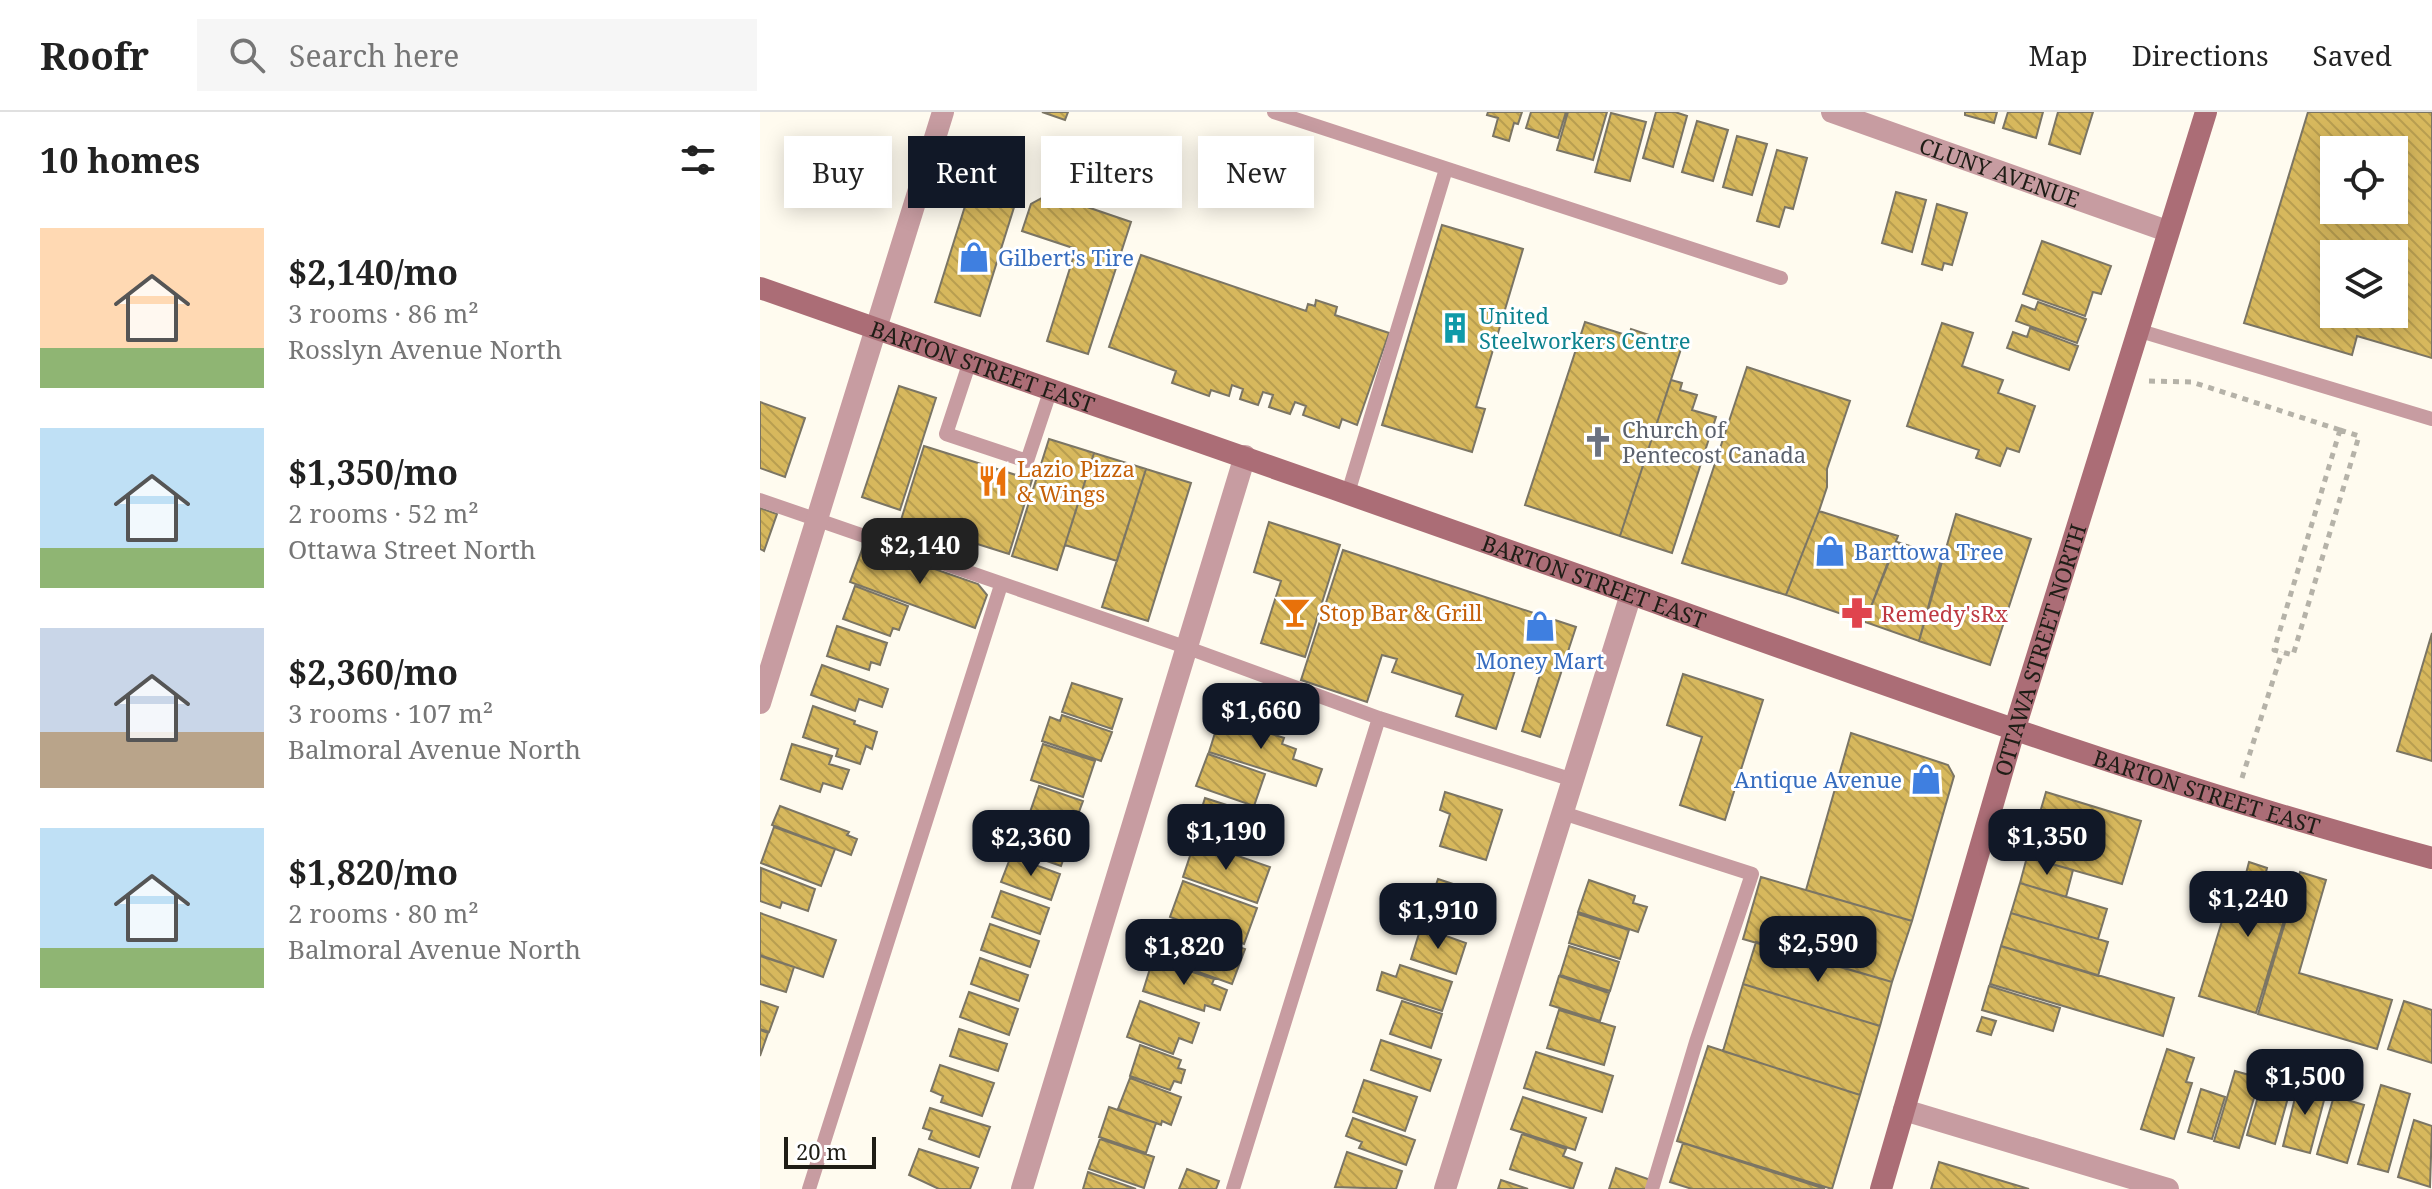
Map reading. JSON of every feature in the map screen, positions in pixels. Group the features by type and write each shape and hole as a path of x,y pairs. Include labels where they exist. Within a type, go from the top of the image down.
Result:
{"main road":[{"name":"OTTAWA STREET NORTH","path":"1881,1189 2014,731 2206,112"},
{"name":"BARTON STREET EAST","path":"760,288 1245,456 2014,731 2235,802 2432,858"}],"street":[{"path":"760,703 943,112"},
{"name":"CLUNY AVENUE","path":"1832,112 2167,231"},
{"path":"1022,1189 1245,456"},
{"path":"1445,1189 1631,594"},
{"path":"1904,1110 2168,1189"}],"lane":[{"path":"1274,112 1781,278"},
{"path":"1348,493 1446,169"},
{"path":"2137,330 2432,419"},
{"path":"970,361 946,434 1027,461 1051,389"},
{"path":"760,500 1188,648 1379,718 1573,780"},
{"path":"809,1189 1001,585"},
{"path":"1233,1189 1379,718"},
{"path":"1563,813 1752,874 1696,1042 1652,1189"}],"path":[{"path":"2121,382 2192,382 2359,436 2293,655 2274,650 2340,430"},
{"path":"2235,802 2282,652"}],"building":[{"path":"1042,112 1068,112 1065,120"},
{"path":"1488,112 1522,112 1518,124 1514,123 1509,141 1493,136 1498,118 1487,115"},
{"path":"1531,112 1566,112 1558,138 1526,128"},
{"path":"1568,112 1607,112 1593,160 1557,150"},
{"path":"1656,112 1675,112 1687,116 1673,167 1643,158"},
{"path":"1965,112 1997,112 1994,123 1965,115"},
{"path":"2008,112 2043,112 2036,138 2003,128"},
{"path":"2058,112 2093,112 2080,154 2049,144"},
{"path":"2308,112 2432,112 2432,358 2357,336 2352,355 2244,323"},
{"path":"1611,113 1646,122 1630,181 1595,172"},
{"path":"1697,121 1728,130 1713,181 1682,172"},
{"path":"1737,136 1767,144 1752,195 1723,187"},
{"path":"1777,150 1807,158 1793,209 1785,207 1779,227 1757,221"},
{"path":"1896,192 1926,200 1912,252 1882,243"},
{"path":"1041,198 1041,208 1090,208 1131,222 1088,354 1047,341 1076,249 1022,231 1031,204"},
{"path":"1937,204 1967,213 1952,265 1944,263 1942,270 1922,264"},
{"name":"Gilbert's Tire","path":"964,208 1014,208 980,316 935,302"},
{"name":"United Steelworkers Centre","path":"1442,225 1523,249 1476,407 1485,409 1472,452 1382,425"},
{"path":"2042,241 2111,266 2101,294 2093,292 2085,316 2023,294"},
{"path":"1141,255 1306,311 1308,304 1315,306 1316,300 1337,307 1335,315 1389,333 1357,425 1342,419 1339,428 1303,415 1306,406 1295,402 1290,414 1269,407 1273,395 1263,392 1258,405 1240,399 1243,389 1232,385 1229,396 1211,390 1209,396 1172,383 1176,371 1109,347"},
{"path":"2038,302 2086,319 2077,343 2016,321 2022,305 2035,310"},
{"name":"Church of Pentecost Canada","path":"1585,322 1629,336 1631,329 1682,346 1620,536 1525,505"},
{"path":"1942,323 1973,333 1962,366 2003,380 1998,393 2035,406 2019,452 2007,448 2000,466 1976,458 1979,450 1907,426"},
{"path":"2030,328 2078,346 2069,370 2007,348 2013,332 2027,337"},
{"path":"1747,367 1850,401 1827,469 1827,487 1786,595 1682,563"},
{"path":"1671,380 1682,383 1680,390 1697,395 1692,410 1716,417 1672,553 1620,536"},
{"path":"899,386 936,398 900,510 862,497"},
{"path":"760,402 805,418 785,477 760,468"},
{"path":"1049,439 1094,453 1057,570 1012,556"},
{"path":"924,446 1032,480 1009,554 901,520"},
{"path":"1094,453 1146,469 1117,561 1065,545"},
{"path":"1146,469 1191,483 1148,621 1102,607"},
{"path":"760,508 777,514 764,551 760,549"},
{"path":"1819,511 1898,536 1865,622 1786,595"},
{"path":"1956,514 2031,539 1990,665 1919,641"},
{"name":"Stop Bar & Grill","path":"1269,522 1340,545 1305,657 1261,643 1281,581 1254,572"},
{"path":"1897,542 1942,556 1919,641 1865,622"},
{"path":"863,547 978,584 987,595 975,628 850,582"},
{"path":"1343,550 1576,627 1540,737 1522,731 1541,672 1517,664 1496,729 1456,716 1463,695 1392,672 1397,659 1382,655 1367,702 1301,680"},
{"path":"855,586 908,606 899,630 893,628 890,636 843,619"},
{"path":"837,626 887,643 880,665 871,662 869,670 827,656"},
{"path":"2432,633 2432,761 2397,751"},
{"path":"822,665 888,689 882,707 859,699 855,711 811,695"},
{"path":"1683,674 1763,700 1725,820 1680,805 1702,737 1667,725"},
{"path":"1072,683 1122,699 1112,729 1062,712"},
{"path":"813,706 877,732 872,749 866,746 860,764 836,756 838,749 803,737"},
{"path":"1062,715 1112,732 1101,761 1042,741 1050,717 1060,721"},
{"path":"1220,717 1284,738 1282,744 1296,749 1293,759 1322,769 1316,786 1209,752"},
{"path":"1851,733 1948,765 1954,776 1912,921 1806,890"},
{"path":"792,744 832,756 829,764 849,770 842,789 823,783 820,792 781,779"},
{"path":"1043,744 1095,761 1083,797 1031,780"},
{"path":"1208,754 1265,774 1254,806 1196,786"},
{"path":"1039,786 1083,801 1070,836 1027,821"},
{"path":"1445,792 1502,810 1486,860 1440,846 1450,814 1440,810"},
{"path":"2046,792 2141,821 2122,884 2027,857"},
{"path":"1205,798 1242,810 1237,823 1246,826 1242,842 1233,839 1231,847 1193,836"},
{"path":"780,806 849,832 847,835 857,839 851,855 772,825"},
{"path":"1001,822 1020,828 1022,824 1070,840 1061,866 994,843"},
{"path":"774,827 835,849 821,886 761,863"},
{"path":"1195,841 1270,867 1257,903 1183,877"},
{"path":"1011,856 1060,874 1051,900 1001,882"},
{"path":"2027,857 2073,870 2066,897 2020,883"},
{"path":"2249,862 2267,868 2266,872 2296,881 2256,1013 2199,996 2234,882 2243,885"},
{"path":"761,868 815,889 808,911 782,902 780,908 760,901"},
{"path":"2300,872 2326,880 2299,973 2392,1000 2377,1049 2258,1014"},
{"path":"1761,877 1912,921 1892,982 1743,939"},
{"path":"1438,879 1480,893 1469,926 1427,911"},
{"path":"1589,880 1635,896 1633,903 1647,907 1638,932 1578,912"},
{"path":"1183,881 1257,908 1244,944 1170,917"},
{"path":"2020,883 2107,909 2098,939 2011,913"},
{"path":"1001,891 1049,908 1040,934 992,917"},
{"path":"760,913 836,940 823,977 760,955"},
{"path":"2011,913 2108,942 2098,976 2001,946"},
{"path":"1578,914 1629,930 1620,959 1569,943"},
{"path":"1171,923 1245,949 1232,984 1159,958"},
{"path":"990,924 1039,941 1030,967 981,950"},
{"path":"1421,927 1466,943 1456,974 1411,959"},
{"path":"1756,942 1892,982 1880,1026 1743,984"},
{"path":"1569,946 1619,962 1610,991 1560,975"},
{"path":"2001,946 2174,998 2163,1036 1990,984"},
{"path":"760,956 794,967 786,992 760,984"},
{"path":"980,958 1028,975 1019,1001 971,984"},
{"path":"1153,959 1214,979 1212,984 1227,990 1220,1010 1205,1005 1204,1011 1143,991"},
{"path":"1400,965 1452,982 1442,1011 1377,990 1382,972 1396,977"},
{"path":"1559,976 1609,993 1600,1021 1550,1005"},
{"path":"1743,984 1880,1026 1860,1095 1723,1051"},
{"path":"1989,986 2060,1008 2053,1031 1982,1010"},
{"path":"969,992 1018,1009 1009,1035 960,1017"},
{"path":"760,1001 778,1007 769,1032 760,1029"},
{"path":"1140,1001 1199,1023 1192,1043 1179,1038 1173,1054 1127,1037"},
{"path":"1402,1001 1442,1014 1431,1048 1390,1034"},
{"path":"2404,1001 2432,1010 2432,1063 2388,1049"},
{"path":"1559,1010 1615,1027 1604,1065 1547,1048"},
{"path":"1982,1017 1996,1021 1991,1035 1977,1031"},
{"path":"959,1029 1007,1044 998,1071 950,1056"},
{"path":"760,1030 768,1033 760,1056"},
{"path":"1381,1040 1441,1060 1430,1091 1371,1070"},
{"path":"1140,1045 1181,1060 1178,1068 1185,1070 1181,1083 1174,1081 1170,1090 1130,1076"},
{"path":"1708,1046 1860,1095 1832,1189 1677,1141"},
{"path":"2167,1049 2194,1058 2186,1082 2192,1083 2174,1139 2141,1129"},
{"path":"1536,1052 1613,1076 1602,1112 1524,1088"},
{"path":"940,1065 994,1083 982,1116 941,1102 943,1096 931,1091"},
{"path":"2235,1071 2260,1078 2239,1148 2214,1141"},
{"path":"2265,1072 2293,1080 2275,1144 2247,1135"},
{"path":"1130,1078 1181,1097 1171,1125 1162,1121 1161,1125 1118,1109"},
{"path":"1364,1080 1417,1097 1405,1131 1353,1112"},
{"path":"2299,1082 2327,1089 2310,1153 2283,1146"},
{"path":"2381,1085 2410,1094 2388,1172 2358,1164"},
{"path":"2201,1089 2225,1097 2212,1139 2188,1132"},
{"path":"2334,1096 2364,1105 2347,1163 2317,1154"},
{"path":"1523,1097 1586,1118 1575,1150 1511,1129"},
{"path":"1109,1107 1156,1123 1146,1153 1099,1137"},
{"path":"930,1108 990,1127 979,1157 929,1139 932,1131 923,1128"},
{"path":"1353,1118 1415,1140 1406,1165 1359,1148 1362,1142 1346,1136"},
{"path":"2414,1120 2432,1126 2430,1187 2398,1177"},
{"path":"1522,1134 1566,1149 1563,1156 1582,1163 1573,1189 1510,1169"},
{"path":"1100,1139 1154,1157 1144,1188 1089,1169"},
{"path":"1683,1143 1825,1189 1692,1189 1670,1182"},
{"path":"919,1149 978,1168 970,1189 939,1189 909,1175"},
{"path":"1347,1152 1402,1171 1396,1189 1335,1187"},
{"path":"1939,1162 2029,1189 1931,1189"},
{"path":"1616,1168 1651,1180 1647,1189 1609,1189"},
{"path":"1187,1169 1219,1181 1216,1189 1179,1189"},
{"path":"1088,1172 1136,1189 1083,1189"},
{"path":"1501,1180 1528,1189 1498,1189"}],"place":[{"name":"Gilbert's Tire","path":"974,257"},
{"name":"United Steelworkers Centre","path":"1455,328"},
{"name":"Church of Pentecost Canada","path":"1598,442"},
{"name":"Lazio Pizza & Wings","path":"993,481"},
{"name":"Barttowa Tree","path":"1830,551"},
{"name":"Stop Bar & Grill","path":"1295,612"},
{"name":"Remedy'sRx","path":"1857,613"},
{"name":"Money Mart","path":"1540,626"},
{"name":"Antique Avenue","path":"1926,779"}]}
